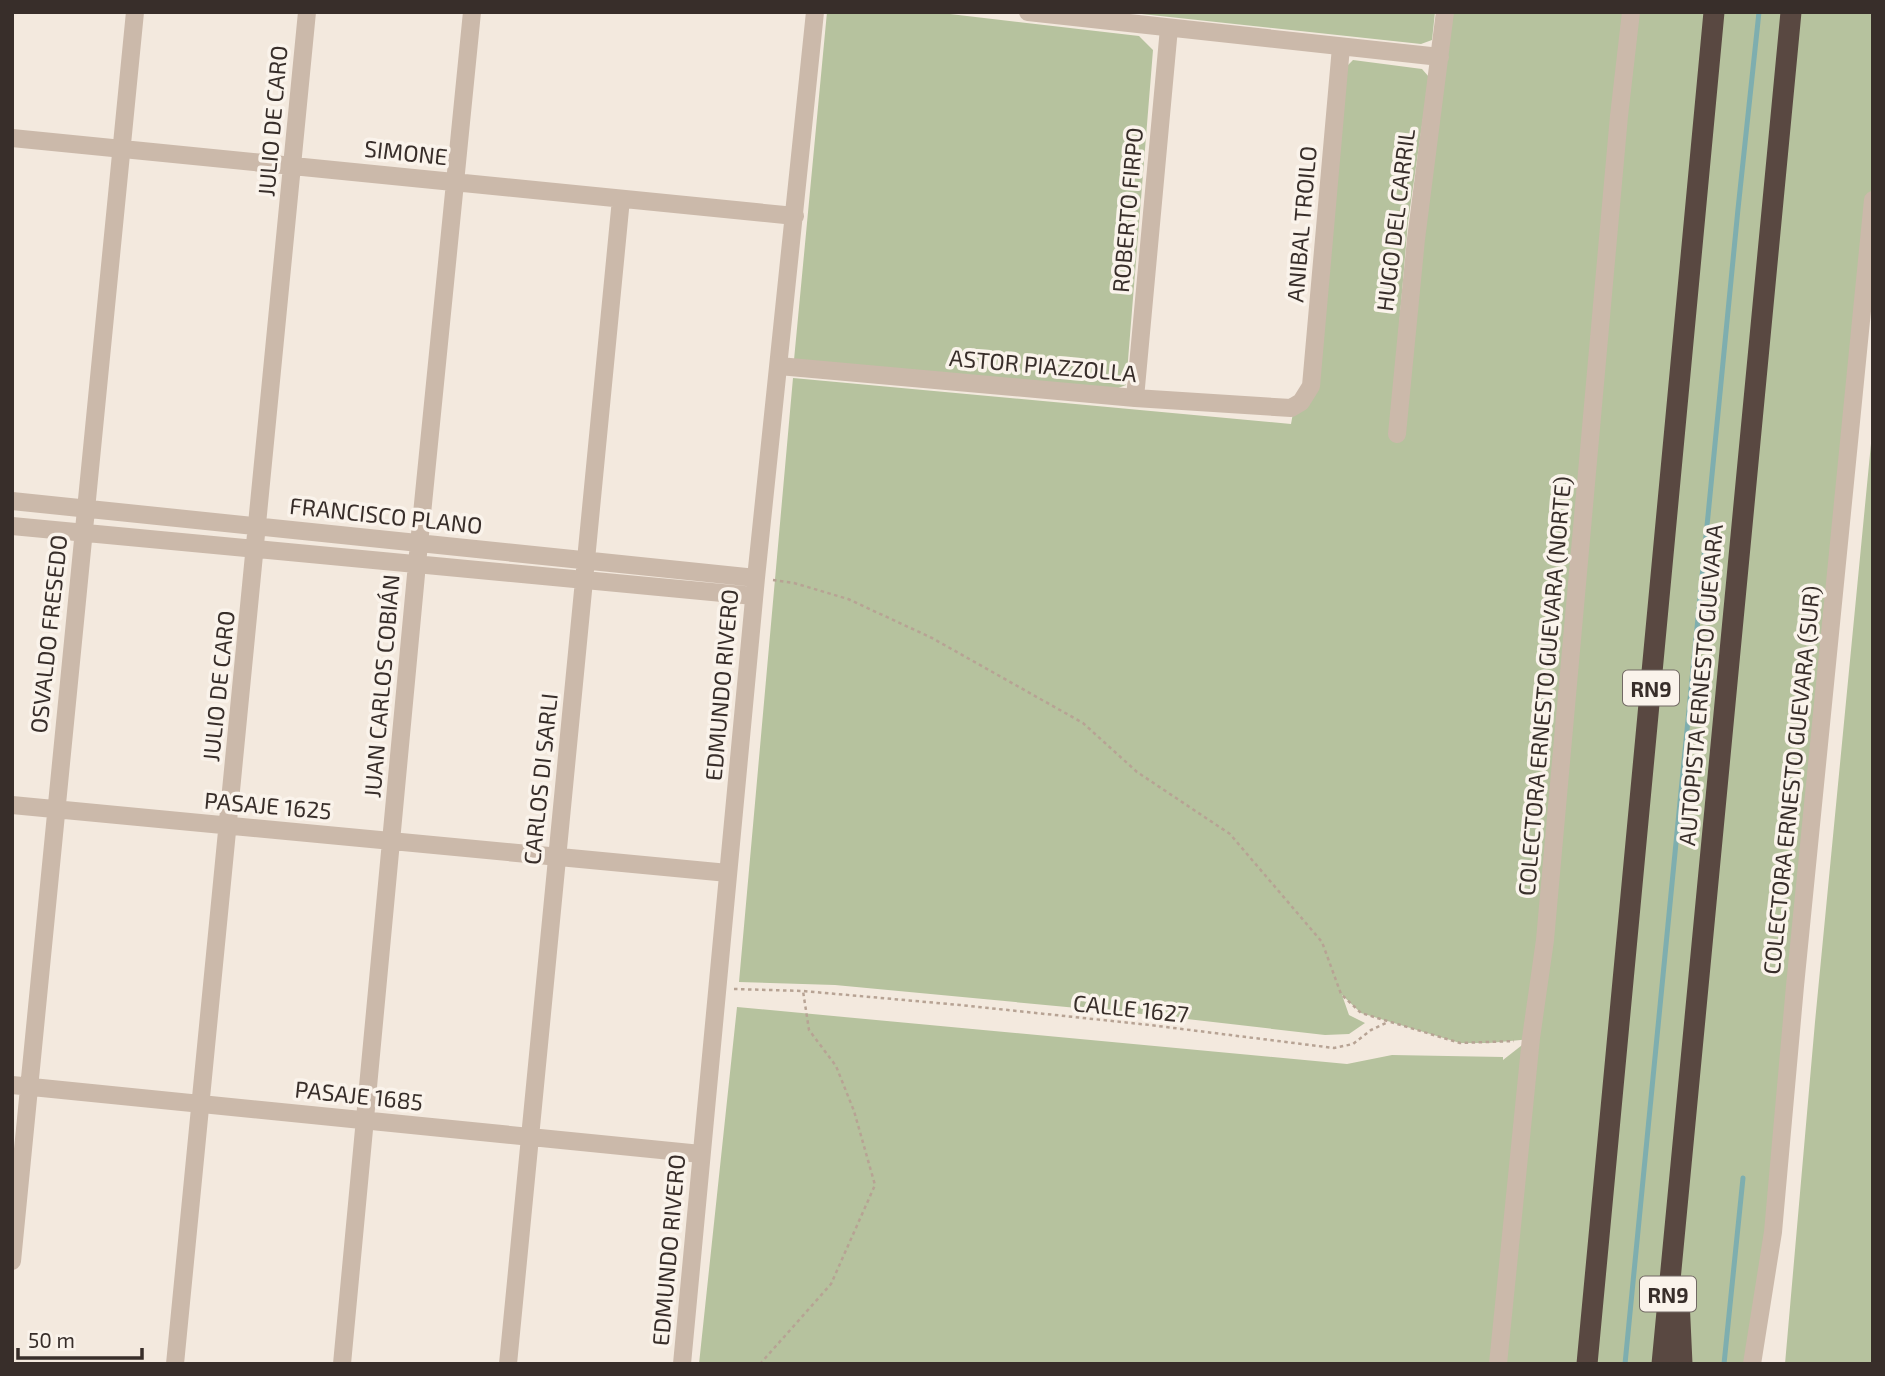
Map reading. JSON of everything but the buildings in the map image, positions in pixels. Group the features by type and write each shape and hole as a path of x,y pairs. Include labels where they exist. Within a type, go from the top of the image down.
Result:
{"highway":[{"name":"AUTOPISTA ERNESTO GUEVARA","path":"1587,1364 1714,12"},
{"name":"AUTOPISTA ERNESTO GUEVARA","path":"1662,1364 1791,12"},
{"path":"1675,1224 1682,1364"}],"street":[{"name":"OSVALDO FRESEDO","path":"12,1261 21,1086 56,809 135,12"},
{"name":"JULIO DE CARO","path":"175,1364 307,12"},
{"name":"JUAN CARLOS COBIÁN","path":"342,1364 472,12"},
{"name":"EDMUNDO RIVERO","path":"682,1364 754,596 815,12"},
{"path":"1028,12 1105,16 1169,28 1440,57"},
{"name":"HUGO DEL CARRIL","path":"1396,434 1416,239 1445,12"},
{"name":"COLECTORA ERNESTO GUEVARA (NORTE)","path":"1498,1364 1531,1038 1545,940 1618,129 1631,12"},
{"name":"ROBERTO FIRPO","path":"1135,398 1169,28"},
{"name":"ANIBAL TROILO","path":"1301,402 1311,386 1341,47"},
{"name":"SIMONE","path":"12,138 795,216"},
{"name":"CARLOS DI SARLI","path":"508,1364 621,199"},
{"name":"COLECTORA ERNESTO GUEVARA (SUR)","path":"1752,1364 1773,1232 1873,200"},
{"name":"ASTOR PIAZZOLLA","path":"779,366 1283,409 1301,402"},
{"name":"FRANCISCO PLANO","path":"12,501 756,578"},
{"name":"FRANCISCO PLANO","path":"12,526 754,596"},
{"name":"PASAJE 1625","path":"12,806 728,873"},
{"name":"PASAJE 1685","path":"21,1086 701,1154"}],"path":[{"path":"756,578 794,583 848,599 932,638 1083,723 1137,772 1230,834 1322,942 1341,994 1361,1013 1460,1043 1507,1042 1531,1038"},
{"name":"CALLE 1627","path":"717,986 739,990 803,990 1150,1025 1334,1048 1353,1044 1371,1030 1388,1022"},
{"path":"760,1364 831,1284 875,1185 854,1111 836,1066 809,1030 803,990"}],"green space":[{"path":"827,12 933,12 1139,36 1153,50 1126,385 1113,390 794,360"},
{"path":"1123,12 1435,12 1432,40 1421,44"},
{"path":"1445,12 1873,12 1873,200 1752,1364 699,1364 737,1007 1347,1064 1392,1055 1503,1057 1503,1060 1530,1039 1460,1043 1361,1013 1342,995 1349,1015 1365,1023 1349,1034 1325,1035 1152,1015 835,985 739,982 793,378 1291,424 1293,413 1306,407 1347,66 1353,60 1422,69 1429,77 1408,222 1390,433"},
{"path":"1873,423 1873,1364 1785,1364 1815,1022"}],"waterway":[{"path":"1625,1364 1759,12"},
{"path":"1724,1364 1743,1178"}]}
